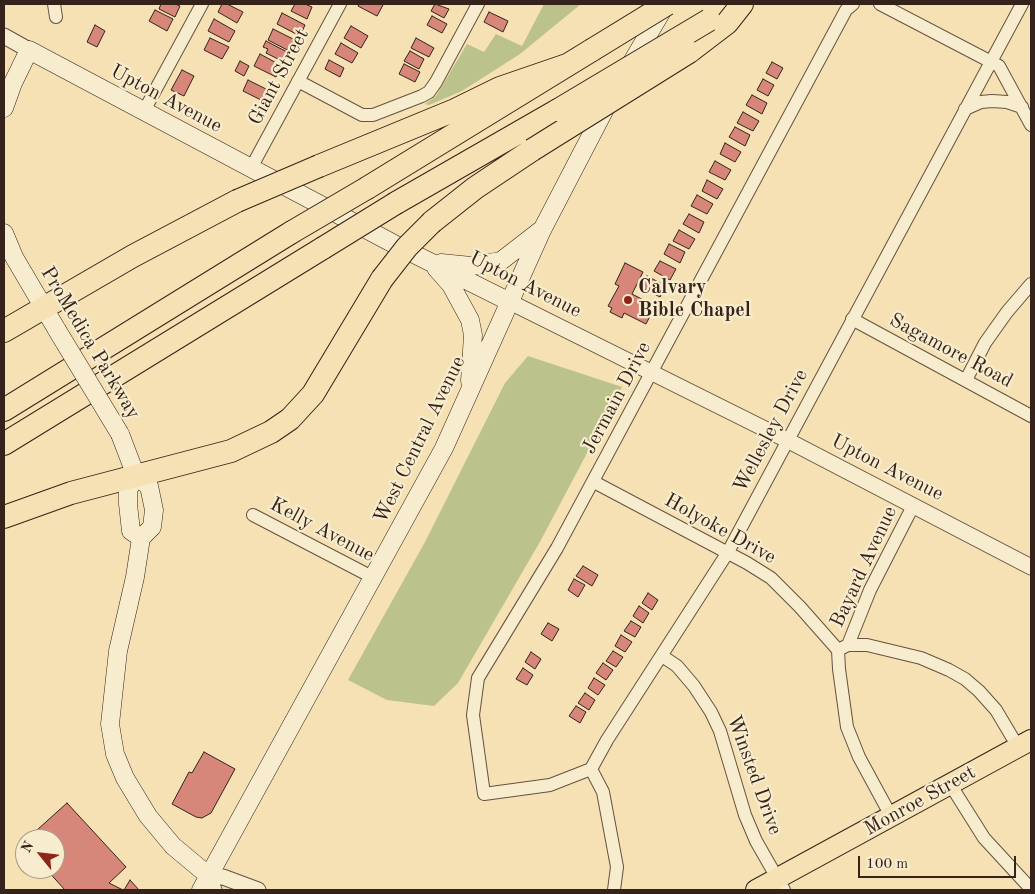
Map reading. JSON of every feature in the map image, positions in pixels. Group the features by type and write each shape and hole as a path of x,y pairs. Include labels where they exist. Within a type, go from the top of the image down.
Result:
{"highway":[{"path":"4,410 667,4"},
{"path":"4,444 396,203 737,4"},
{"path":"4,517 71,493 230,451 271,432 290,419 314,394 382,279 407,248 432,222 475,188 532,150 689,52 727,23 742,4"},
{"path":"4,331 133,256 237,201 455,110 500,88 567,65"}],"main road":[{"name":"West Central Avenue","path":"208,886 444,448 542,230 592,131 667,4"},
{"name":"Upton Avenue","path":"30,50 251,168 510,302"},
{"path":"4,108 13,83 30,50"},
{"path":"431,262 471,266 491,264 501,260 542,230"},
{"name":"ProMedica Parkway","path":"4,233 14,257 120,434 136,476 148,484 154,510 152,526 141,538 135,577 118,651 110,724 116,754 125,778 148,816 208,886"},
{"path":"431,262 451,285 470,320 472,335 470,392"},
{"path":"136,476 128,487 128,504 131,531 141,538"},
{"name":"Monroe Street","path":"756,890 781,884 891,816 1025,744"}],"street":[{"path":"54,4 56,17"},
{"path":"144,111 202,4"},
{"name":"Giant Street","path":"251,168 340,4"},
{"path":"298,82 362,115 373,114 422,96 429,92 436,82 478,4"},
{"name":"Jermain Drive","path":"591,769 550,785 484,794 473,715 478,678 557,548 594,482 846,10 853,4"},
{"path":"880,4 999,66 1031,125"},
{"name":"Wellesley Drive","path":"591,769 728,552 1022,4"},
{"name":"Upton Avenue","path":"4,36 30,50"},
{"path":"965,109 981,102 992,101 1007,102 1022,107"},
{"path":"966,380 985,343 1007,312 1031,284"},
{"name":"Upton Avenue","path":"510,302 787,440 1031,567"},
{"name":"Sagamore Road","path":"852,319 1031,416"},
{"name":"Holyoke Drive","path":"594,482 728,552 771,578 843,647"},
{"name":"Bayard Avenue","path":"843,647 913,506"},
{"name":"Kelly Avenue","path":"253,515 374,578"},
{"path":"891,816 859,757 847,727 838,669 843,647 868,645 921,658 965,679 980,691 1025,744"},
{"name":"Winsted Drive","path":"662,656 676,666 694,686 720,731 745,814 756,842 781,884"},
{"path":"591,769 603,792 616,867 614,890"},
{"path":"950,784 984,838 1031,889"},
{"name":"ProMedica Parkway","path":"208,886 223,877 258,890"}],"green space":[{"path":"544,4 581,4 520,54 462,91 429,105 425,104 436,96 467,44 484,52 496,34 522,46"},
{"path":"528,356 622,387 541,540 458,683 434,706 387,700 348,680 425,542 505,383"}],"building":[{"path":"161,4 180,6 175,17 159,9"},
{"path":"222,4 227,4 243,12 237,23 218,12"},
{"path":"295,4 305,4 312,7 307,19 291,11"},
{"path":"359,4 383,5 377,16 358,6"},
{"path":"435,4 449,9 444,18 431,11"},
{"path":"155,10 173,19 167,31 149,21"},
{"path":"489,12 508,21 503,32 484,22"},
{"path":"282,13 305,25 300,36 277,24"},
{"path":"432,16 447,24 442,33 427,25"},
{"path":"214,19 235,31 229,42 208,31"},
{"path":"95,25 105,31 97,47 87,42"},
{"path":"351,26 368,36 361,48 344,38"},
{"path":"273,29 297,41 291,52 268,40"},
{"path":"210,38 229,47 222,59 204,50"},
{"path":"416,38 434,48 429,57 411,48"},
{"path":"266,41 289,53 284,62 266,53 268,49 263,47"},
{"path":"341,43 358,53 352,63 335,54"},
{"path":"410,51 424,59 419,69 404,61"},
{"path":"260,54 282,66 276,77 254,66"},
{"path":"329,60 344,68 340,77 325,69"},
{"path":"240,61 249,66 244,76 235,71"},
{"path":"772,62 783,68 777,79 766,73"},
{"path":"404,64 420,72 415,82 399,74"},
{"path":"182,70 194,76 184,96 171,90"},
{"path":"763,79 774,85 768,96 757,90"},
{"path":"248,80 268,90 263,101 243,91"},
{"path":"752,95 767,103 762,114 746,105"},
{"path":"743,112 759,121 753,131 737,123"},
{"path":"735,127 750,135 745,146 729,137"},
{"path":"725,143 741,152 735,162 720,154"},
{"path":"715,161 731,170 725,180 709,172"},
{"path":"707,180 723,189 717,199 702,191"},
{"path":"697,195 713,204 707,214 691,206"},
{"path":"689,214 704,222 699,233 683,224"},
{"path":"679,230 695,239 689,249 673,241"},
{"path":"669,244 685,252 680,263 664,254"},
{"path":"660,261 676,269 670,280 654,271"},
{"name":"Calvary Bible Chapel","path":"625,263 643,272 632,294 655,306 646,324 624,313 622,318 610,312 612,308 608,306 619,286 615,284"},
{"path":"647,276 666,286 660,297 641,287"},
{"path":"583,566 598,575 592,586 576,576"},
{"path":"574,579 585,585 578,597 568,590"},
{"path":"648,593 658,600 652,610 642,603"},
{"path":"639,606 649,613 643,623 633,616"},
{"path":"631,621 641,627 635,637 624,631"},
{"path":"548,623 559,629 552,641 541,634"},
{"path":"621,635 632,642 625,652 615,646"},
{"path":"613,651 623,657 616,667 606,661"},
{"path":"531,652 541,659 535,669 525,662"},
{"path":"603,663 613,670 606,680 596,673"},
{"path":"523,668 533,675 527,685 516,679"},
{"path":"594,678 605,685 598,695 588,688"},
{"path":"585,693 595,700 589,710 578,703"},
{"path":"576,706 586,712 580,723 569,716"},
{"path":"204,752 235,769 211,813 202,818 196,817 172,804 189,772 192,773"},
{"path":"67,803 126,867 109,883 123,890 65,890 55,879 65,879 65,829 38,829"},
{"path":"130,880 139,890 124,890"}],"place":[{"name":"Calvary Bible Chapel","path":"628,300"}]}
